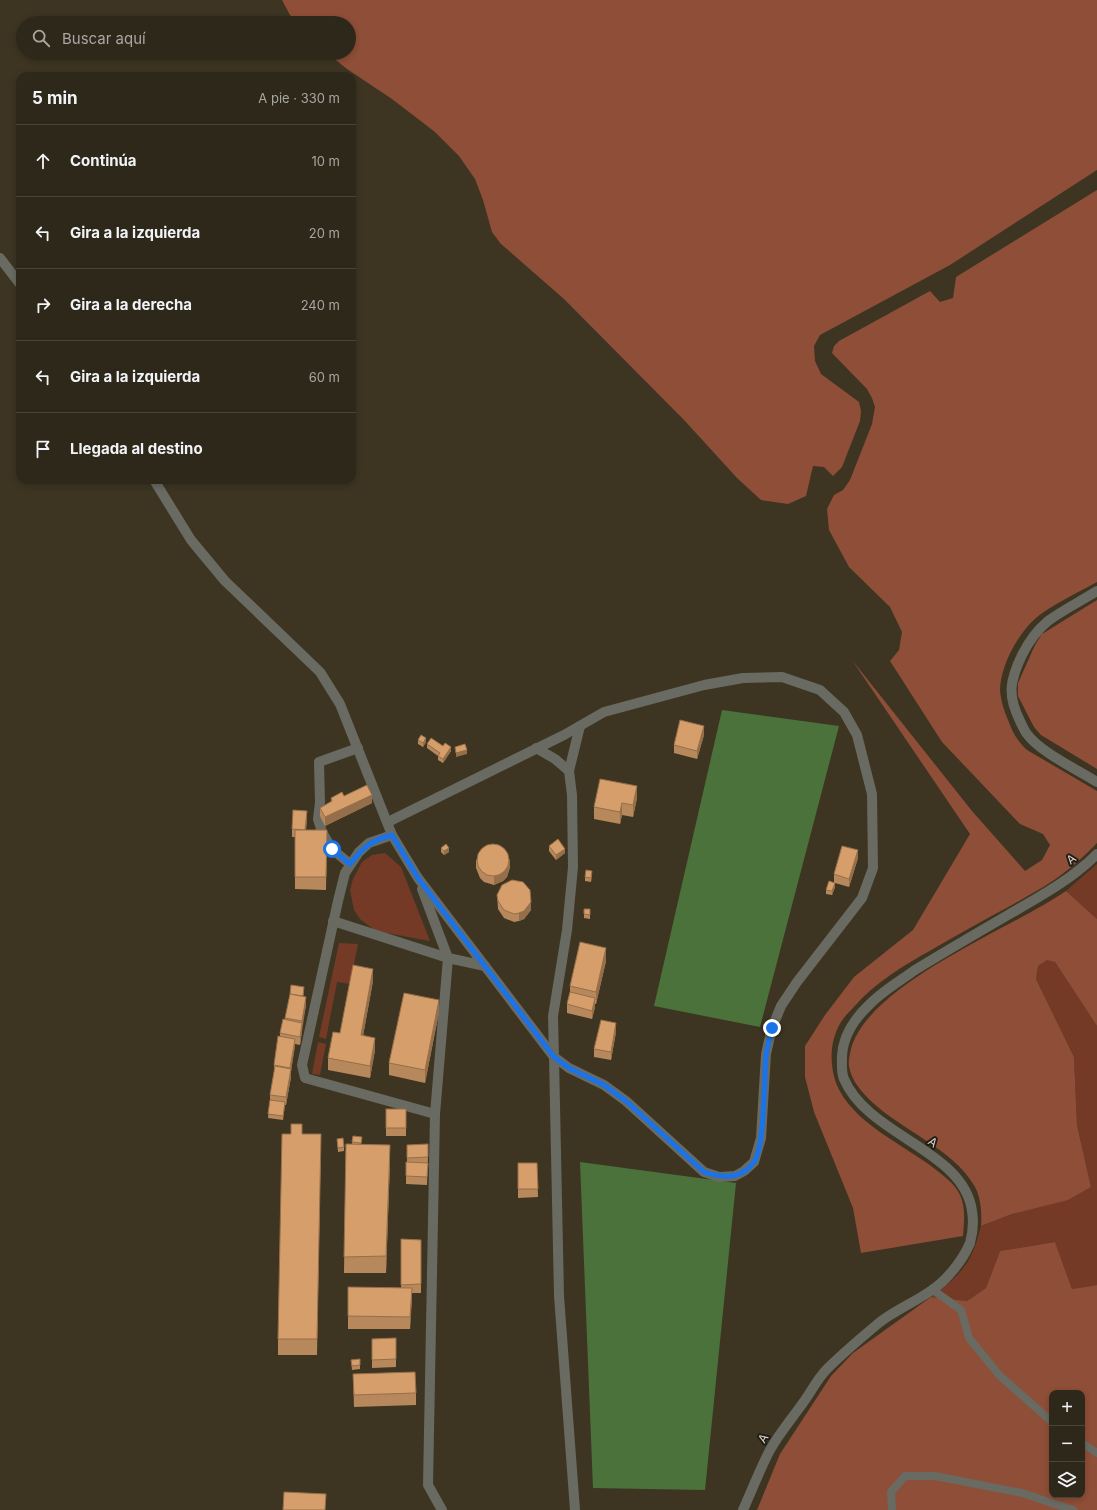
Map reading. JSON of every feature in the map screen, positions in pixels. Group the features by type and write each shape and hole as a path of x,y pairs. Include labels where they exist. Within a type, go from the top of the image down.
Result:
{"street":[{"path":"0,258 16,279"},
{"path":"156,484 191,540 225,581 320,672 340,704 392,835 418,878 554,1057 569,1068 604,1085 626,1101 704,1172 719,1177 735,1176 744,1171 754,1162 761,1138 766,1054 772,1028 781,1006 797,982 862,898 873,868 872,794 857,735 844,712 820,690 782,678 743,678 704,685 604,712 580,726 388,822"},
{"path":"1097,591 1049,621 1039,630 1029,641 1014,671 1011,684 1012,698 1016,713 1027,734 1034,742 1050,754 1097,782"},
{"path":"575,1510 559,1296 553,1016 567,930 574,867 570,771 580,726"},
{"path":"350,864 332,849 322,832 318,819 320,802 319,762 358,748"},
{"path":"536,748 555,759 570,771"},
{"path":"392,835 369,843 359,852 345,873 302,1065 305,1078 435,1114"},
{"name":"A","path":"743,1510 771,1448 826,1370 880,1322 902,1307 933,1290 953,1271 964,1256 973,1234 974,1222 971,1201 967,1192 949,1170 884,1124 863,1106 852,1093 844,1079 842,1069 842,1052 845,1036 869,1004 888,988 947,950 1054,889 1097,854"},
{"path":"418,878 448,958 435,1114 428,1485 442,1510"},
{"path":"334,921 448,958 485,966"}],"lane":[{"path":"933,1290 961,1310 969,1338 1000,1376 1049,1419"},
{"path":"1085,1445 1097,1453"},
{"path":"892,1510 891,1492 905,1476 935,1476 1022,1493 1073,1510"}],"shaded area":[{"path":"282,0 1097,0 1097,170 950,265 820,335 814,346 815,361 821,374 859,402 861,411 860,421 842,467 833,476 824,467 813,466 806,496 788,504 761,500 737,478 685,421 564,299 501,244 492,232 483,200 475,179 459,156 435,132 392,99 356,75 356,72 352,72 336,60 356,60 356,16 290,15"},
{"path":"1097,190 1097,582 1061,601 1033,621 1019,638 1007,659 1003,670 1000,691 1005,713 1010,725 1024,747 1097,791 1097,843 1074,865 1048,884 900,968 871,990 841,1022 837,1029 833,1044 832,1068 836,1083 844,1097 854,1110 866,1121 949,1180 960,1195 964,1210 963,1236 861,1253 853,1208 814,1112 805,1077 805,1046 825,1015 854,977 913,930 970,834 852,660 972,811 1025,871 1042,860 1050,845 1043,834 1020,824 942,742 890,661 899,650 902,632 890,607 849,567 829,530 827,509 834,495 843,490 850,480 872,424 875,407 867,389 832,353 834,346 839,341 930,291 940,302 953,298 956,277"},
{"path":"1097,600 1097,769 1041,735 1034,727 1018,696 1018,683 1035,645 1042,634"},
{"path":"722,710 839,726 760,1027 654,1006"},
{"path":"385,853 401,867 430,941 376,931 360,919 354,910 350,890 353,879 362,862 372,855"},
{"path":"1097,864 1097,919 1066,891"},
{"path":"1066,891 1097,919 1097,1026 1055,962 1047,960 1038,966 1036,979 1074,1057 1077,1125 1091,1187 1068,1200 1012,1214 981,1226 979,1196 975,1187 965,1173 939,1149 892,1118 865,1095 851,1074 849,1062 851,1049 863,1025 884,1002 912,980"},
{"path":"339,943 358,944 350,984 337,982 326,1039 319,1037"},
{"path":"1047,959 1055,962 1097,1026 1097,1285 1072,1289 1055,1242 1000,1251 986,1288 967,1301 931,1297 951,1281 964,1267 974,1249 981,1226 1091,1187 1077,1125 1074,1057 1036,979 1038,966"},
{"path":"318,1042 326,1044 320,1075 312,1074"},
{"path":"580,1162 736,1183 705,1490 593,1488"},
{"path":"1055,1242 1072,1289 1097,1285 1097,1510 757,1510 780,1454 831,1376 853,1353 931,1297 967,1301 986,1288 1000,1251"}],"building":[{"path":"680,720 704,726 697,751 674,745"},
{"path":"421,735 426,738 423,743 418,740"},
{"path":"431,738 443,746 445,743 451,747 443,759 438,756 440,753 427,744"},
{"path":"465,744 467,750 456,753 455,747"},
{"path":"600,779 637,786 633,805 622,803 620,812 594,807"},
{"path":"367,785 372,795 325,817 320,808 332,801 331,798 342,792 344,796"},
{"path":"293,810 307,811 305,830 292,829"},
{"path":"295,830 327,830 326,877 295,877"},
{"path":"558,839 565,849 556,855 549,846"},
{"path":"446,844 449,848 444,851 441,848"},
{"path":"490,844 496,844 506,851 509,860 508,866 502,873 496,876 490,876 480,869 477,863 477,857 484,847"},
{"path":"842,846 858,850 849,879 834,874"},
{"path":"586,870 592,871 591,878 585,877"},
{"path":"512,880 523,882 530,890 531,902 524,911 514,914 504,910 498,901 497,895 502,885"},
{"path":"829,881 835,883 832,891 826,890"},
{"path":"584,909 590,909 590,915 584,914"},
{"path":"580,942 606,948 596,992 570,986"},
{"path":"353,965 373,969 361,1035 375,1038 370,1066 328,1058 333,1032 340,1033"},
{"path":"291,985 304,987 303,996 290,994"},
{"path":"570,992 595,998 592,1011 567,1004"},
{"path":"404,993 439,1000 425,1070 389,1063"},
{"path":"290,994 306,997 302,1021 285,1018"},
{"path":"283,1019 302,1023 300,1037 280,1033"},
{"path":"601,1020 616,1023 611,1052 594,1049"},
{"path":"278,1036 295,1039 290,1068 274,1065"},
{"path":"275,1066 291,1069 286,1097 270,1095"},
{"path":"270,1100 285,1102 283,1116 268,1114"},
{"path":"386,1109 406,1109 406,1128 386,1128"},
{"path":"291,1124 302,1124 302,1134 321,1134 317,1339 278,1339 282,1134 291,1134"},
{"path":"353,1136 362,1137 361,1143 352,1142"},
{"path":"343,1138 344,1147 338,1148 337,1139"},
{"path":"346,1144 390,1145 386,1256 344,1257"},
{"path":"428,1144 428,1157 407,1158 407,1145"},
{"path":"406,1162 428,1163 427,1177 406,1176"},
{"path":"518,1163 537,1163 538,1189 518,1189"},
{"path":"401,1239 421,1240 421,1284 401,1285"},
{"path":"348,1287 412,1288 410,1317 348,1316"},
{"path":"396,1338 396,1359 372,1360 372,1339"},
{"path":"360,1359 360,1365 352,1366 351,1360"},
{"path":"415,1372 416,1393 354,1395 353,1374"},
{"path":"284,1492 326,1494 325,1510 283,1510"}],"route":[{"path":"332,849 350,864 359,852 369,843 392,835 406,855 418,878 554,1057 569,1068 604,1085 626,1101 664,1135 679,1151 704,1172 719,1177 735,1176 744,1171 754,1162 761,1138 766,1054 772,1028"}]}
